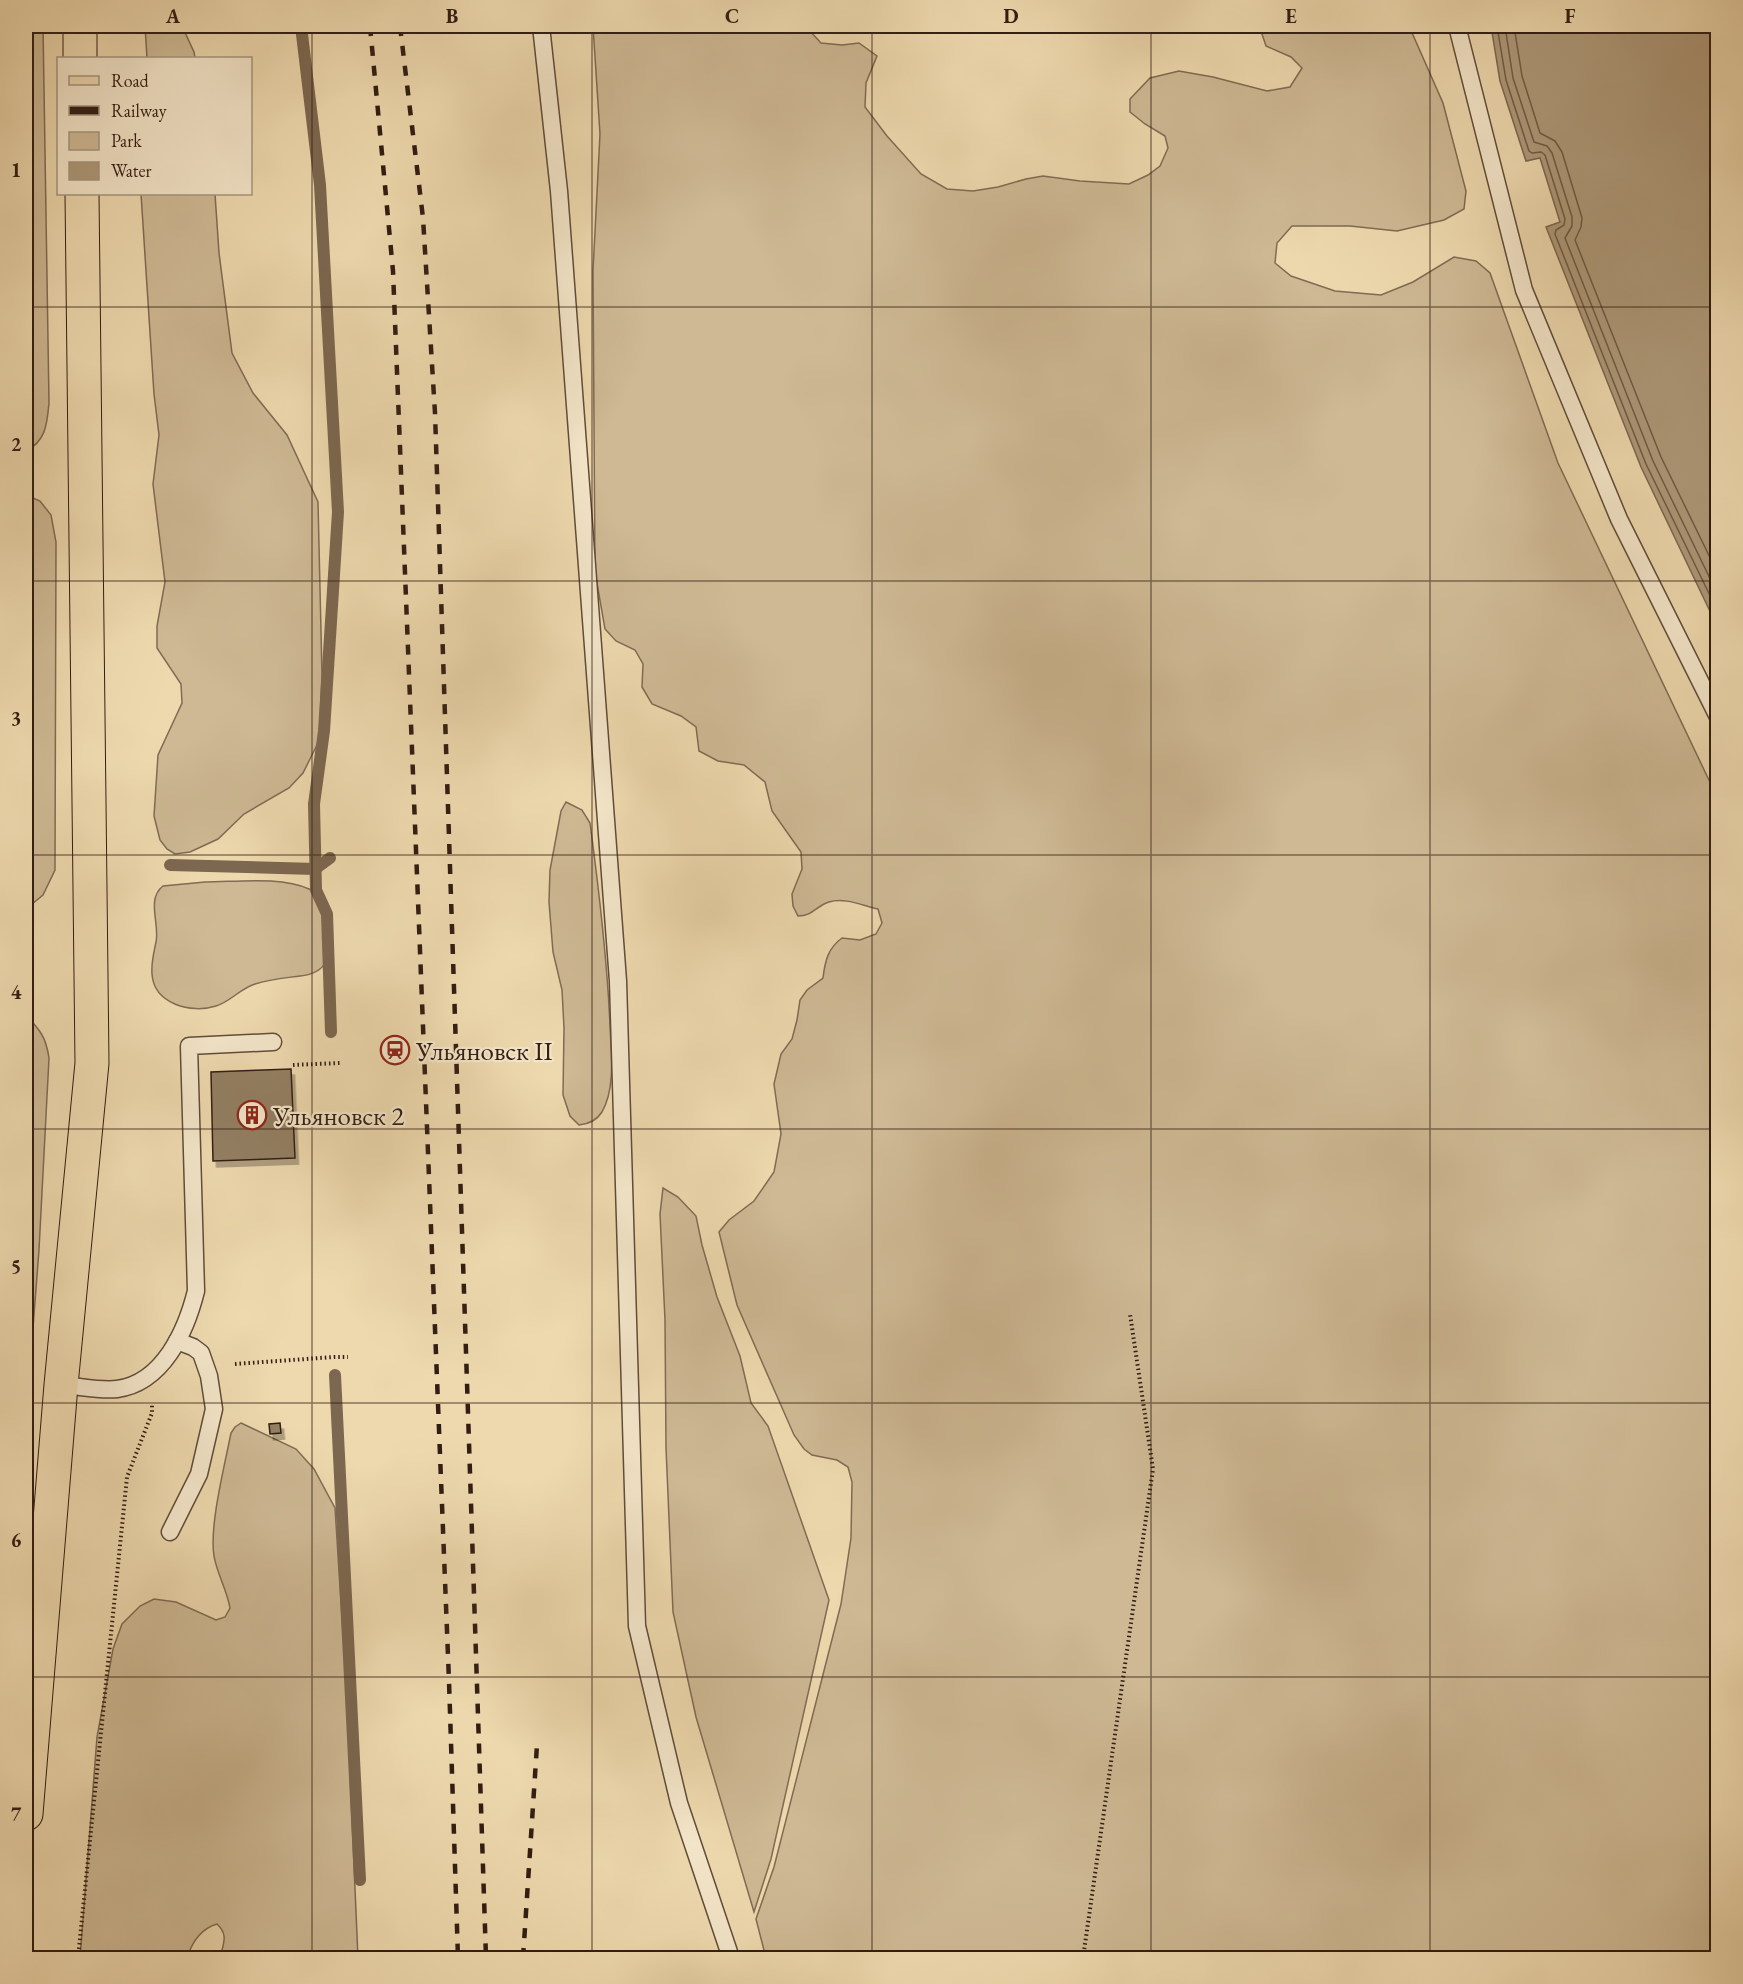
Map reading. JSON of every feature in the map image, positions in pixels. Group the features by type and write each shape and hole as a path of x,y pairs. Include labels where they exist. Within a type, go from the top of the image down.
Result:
{"main road":[{"path":"80,26 80,57"},
{"path":"26,1814 61,1385 92,1063 82,195"}],"lane":[{"path":"541,26 558,191 618,981 637,1626 679,1803 731,1959"},
{"path":"1457,26 1524,290 1619,519 1718,717"},
{"path":"61,1385 116,1389 137,1383 154,1371 168,1356 191,1311 196,1291 189,1046 273,1042"},
{"path":"170,1532 200,1474 214,1409 209,1376 201,1353 194,1347 177,1341"}],"path":[{"path":"290,1065 340,1063"},
{"path":"1083,1959 1153,1469 1130,1314"},
{"path":"250,1363 346,1357"},
{"path":"78,1959 127,1477 152,1413 154,1371"}],"green space":[{"path":"26,26 43,26 49,403 42,437 26,451"},
{"path":"145,26 182,26 195,57 147,57"},
{"path":"593,26 808,26 808,29 821,43 842,45 859,43 877,56 866,83 865,107 887,136 921,174 947,189 973,191 1043,176 1129,184 1148,175 1160,166 1168,148 1165,136 1130,112 1130,99 1150,78 1179,71 1267,91 1290,87 1302,68 1291,57 1266,46 1261,31 1264,26 1409,26 1443,103 1466,191 1464,209 1444,220 1397,231 1350,226 1292,226 1277,243 1275,263 1291,276 1335,291 1381,295 1413,282 1454,257 1476,261 1490,273 1558,463 1717,797 1717,1958 766,1958 756,1919 774,1867 841,1604 851,1538 852,1482 848,1467 837,1460 812,1455 804,1449 794,1435 737,1305 719,1232 729,1220 754,1201 774,1172 781,1134 774,1084 781,1054 792,1039 800,1000 807,990 823,978 828,955 837,942 842,938 860,940 876,934 882,923 878,909 854,902 829,902 811,913 798,916 793,906 792,894 802,869 801,852 772,811 765,782 744,765 718,761 699,751 696,727 681,716 652,704 642,687 643,664 635,650 616,641 605,629 595,572 593,271 600,134"},
{"path":"141,195 215,195 219,253 232,353 253,393 287,435 318,502 322,675 319,741 303,773 289,788 244,814 218,839 190,852 175,854 167,849 160,840 154,816 158,755 182,703 181,684 157,648 157,626 165,582 153,484 159,435 154,394"},
{"path":"26,495 40,501 51,515 56,542 55,870 43,895 26,909"},
{"path":"566,802 582,810 590,823 605,949 612,1058 609,1092 602,1112 592,1121 579,1125 570,1116 563,1095 562,990 553,952 549,902 550,870 561,811"},
{"path":"205,882 285,882 315,893 324,901 330,923 329,955 322,967 310,974 255,984 216,1006 196,1009 175,1004 167,999 159,993 152,974 157,935 155,898 163,886"},
{"path":"26,1015 42,1034 49,1058 39,1250 26,1418"},
{"path":"663,1188 678,1197 696,1216 717,1297 740,1356 751,1403 768,1426 829,1600 771,1859 754,1912 696,1717 673,1612 660,1214"},
{"path":"241,1423 296,1449 314,1469 335,1508 346,1682 358,1958 220,1958 224,1936 217,1924 206,1929 198,1937 187,1958 80,1958 97,1737 113,1649 122,1624 140,1606 154,1599 176,1602 216,1620 225,1617 230,1608 214,1556 214,1528 218,1495 231,1433"}],"water":[{"path":"1491,26 1717,26 1717,626 1641,467 1546,227 1560,222 1540,158 1526,161 1500,81"}],"building":[{"name":"Ульяновск 2","path":"291,1069 295,1158 213,1161 211,1072"},
{"path":"280,1423 281,1433 270,1434 269,1424"}],"waterway":[{"path":"301,26 320,185 338,512 324,731 314,804 316,890 327,914 331,1032"},
{"path":"170,865 315,869 330,858"},
{"path":"335,1375 360,1880"}],"railway":[{"path":"370,26 393,271 458,1958"},
{"path":"400,26 423,218 435,413 486,1958"},
{"path":"523,1958 537,1745"}],"place":[{"name":"Ульяновск II","path":"395,1050"},
{"name":"Ульяновск 2","path":"252,1115"}]}
